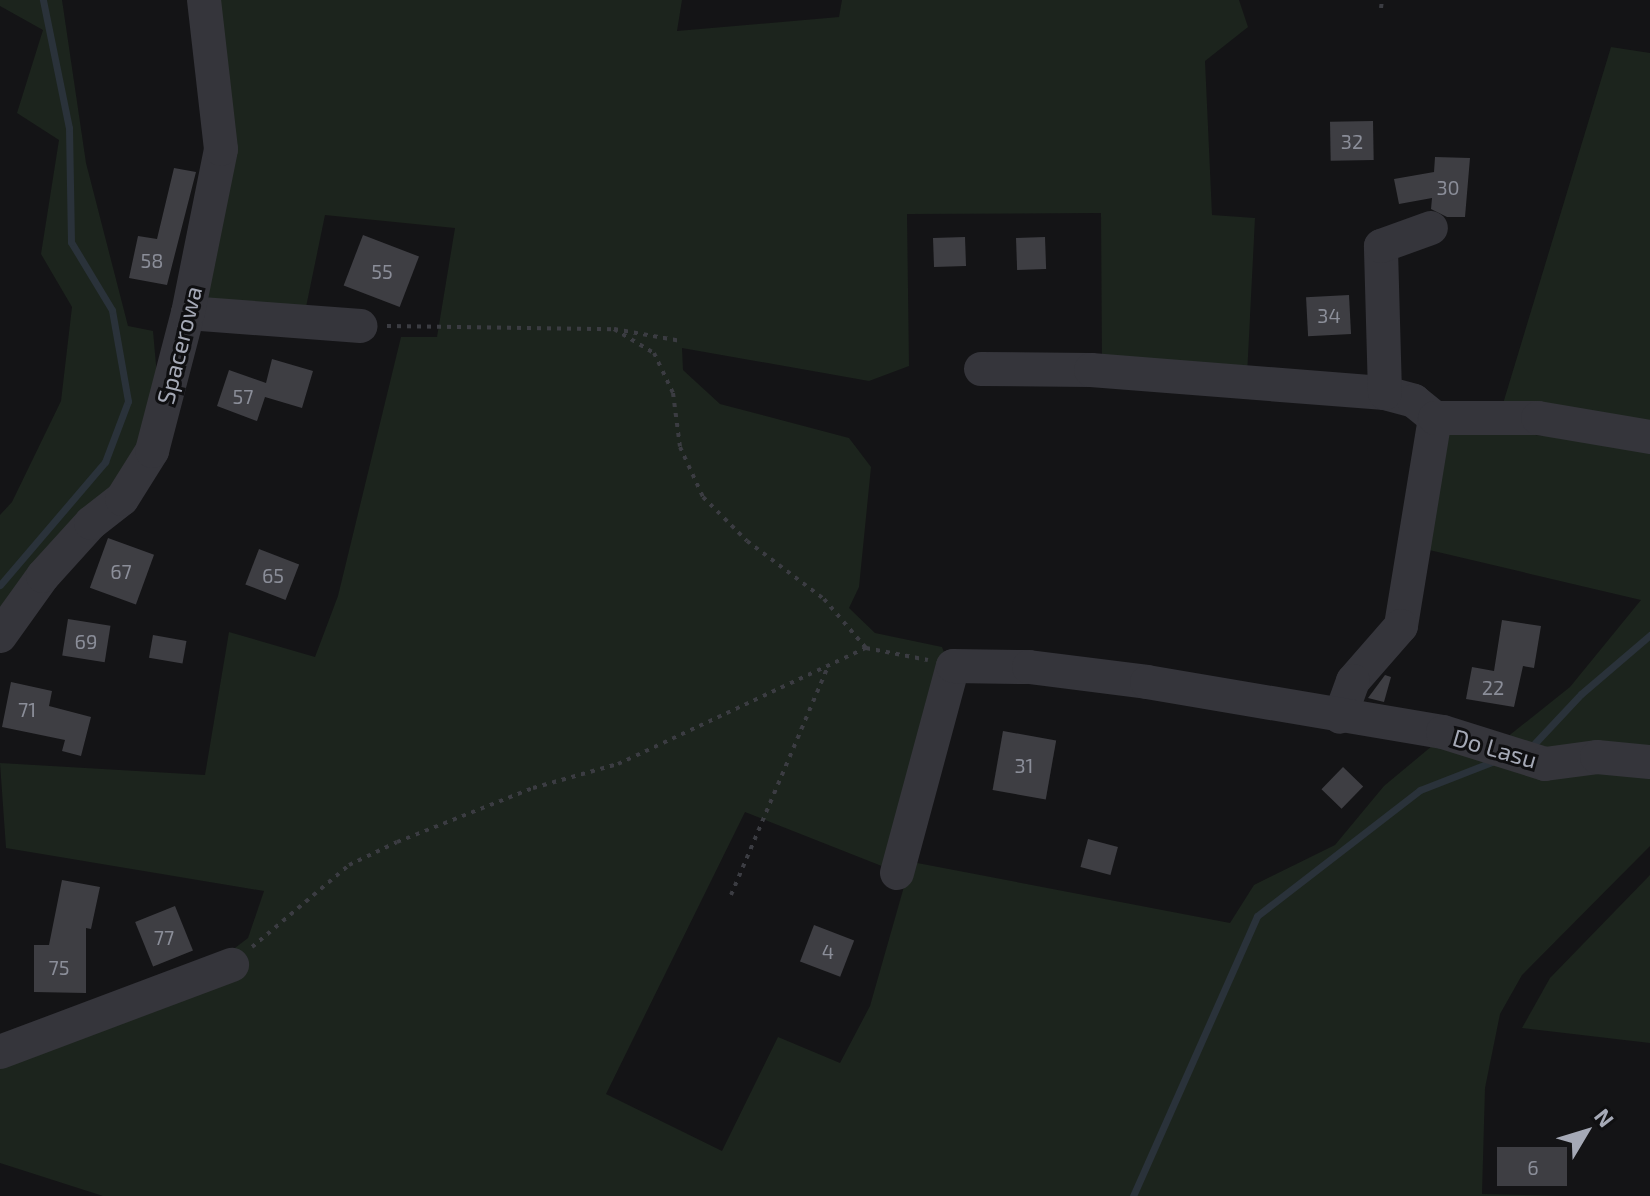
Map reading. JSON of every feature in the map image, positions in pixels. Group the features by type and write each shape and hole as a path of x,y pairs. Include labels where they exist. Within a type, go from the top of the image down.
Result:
{"street":[{"name":"Spacerowa","path":"0,636 43,576 91,523 122,499 146,462 188,313 221,149 204,0"},
{"path":"1385,393 1381,246 1431,228"},
{"path":"188,313 361,326"},
{"path":"981,369 1091,370 1385,393 1414,401 1435,418 1538,418 1650,437"},
{"path":"1340,717 1353,681 1401,626 1435,418"},
{"path":"897,873 953,666"},
{"name":"Do Lasu","path":"953,666 1029,667 1147,682 1443,732 1545,764 1597,757 1650,762"},
{"path":"0,1052 232,965"}],"path":[{"path":"1381,8 1382,0"},
{"path":"361,326 614,329 681,341"},
{"path":"614,329 654,353 673,393 680,447 703,497 747,541 824,599 866,648"},
{"path":"232,965 349,865 533,788 618,764 866,648 953,666"},
{"path":"731,895 828,666"}],"shaded area":[{"path":"0,0 62,0 86,163 128,326 153,331 157,376 136,457 0,618 0,515 12,502 61,401 72,307 41,254 59,140 17,113 43,30 0,6"},
{"path":"217,0 682,0 677,31 839,17 842,0 1239,0 1248,27 1205,61 1212,215 1255,218 1247,376 1102,363 1101,213 907,214 909,366 869,381 682,348 683,370 720,404 849,438 871,467 859,587 849,608 875,633 942,647 957,686 912,862 1230,923 1254,885 1335,845 1384,786 1432,746 1650,775 1650,846 1522,975 1500,1014 1485,1088 1482,1194 1565,1196 103,1196 0,1163 0,1066 218,961 248,938 264,891 6,848 0,763 205,775 229,632 315,657 338,596 401,337 437,337 455,228 325,215 305,312 204,303","holes":["745,812 907,876 870,1006 840,1063 778,1037 722,1151 606,1094"]},
{"path":"1611,47 1650,53 1650,430 1502,407"},
{"path":"1450,429 1650,443 1650,749 1547,755 1506,738 1570,687 1641,600 1425,549"},
{"path":"1650,875 1650,1043 1522,1028 1550,978"}],"building":[{"path":"1373,121 1374,160 1331,161 1330,122"},
{"path":"1435,157 1470,158 1465,217 1447,217 1431,209 1432,198 1399,204 1394,179 1434,172"},
{"path":"174,168 196,172 167,285 129,278 138,236 157,239"},
{"path":"363,235 419,257 400,307 344,285"},
{"path":"965,237 966,266 934,267 933,238"},
{"path":"1045,237 1046,269 1017,270 1016,238"},
{"path":"1349,295 1351,334 1308,336 1306,297"},
{"path":"272,359 313,371 302,408 265,397 257,421 217,406 229,370 266,383"},
{"path":"108,538 154,555 136,605 90,588"},
{"path":"259,549 299,564 286,600 245,584"},
{"path":"68,619 110,626 105,662 62,656"},
{"path":"1502,620 1541,626 1534,668 1523,666 1514,707 1466,699 1472,667 1494,671"},
{"path":"153,635 186,641 182,664 149,658"},
{"path":"1385,675 1391,677 1384,702 1368,698"},
{"path":"11,682 52,691 49,706 91,717 81,756 62,751 65,740 2,727"},
{"path":"1003,731 1056,740 1046,799 993,790"},
{"path":"1343,767 1363,786 1342,809 1321,789"},
{"path":"1088,839 1118,847 1110,875 1080,867"},
{"path":"62,880 100,887 91,929 86,928 86,993 34,992 34,945 49,945"},
{"path":"175,906 193,951 153,967 135,922"},
{"path":"814,925 854,940 840,977 800,961"},
{"path":"1497,1147 1567,1147 1567,1186 1497,1186"}],"waterway":[{"path":"0,585 105,462 128,401 112,310 71,242 69,128 43,0"},
{"path":"1535,743 1581,694 1650,635"},
{"path":"1133,1196 1257,916 1420,790 1492,762"}]}
